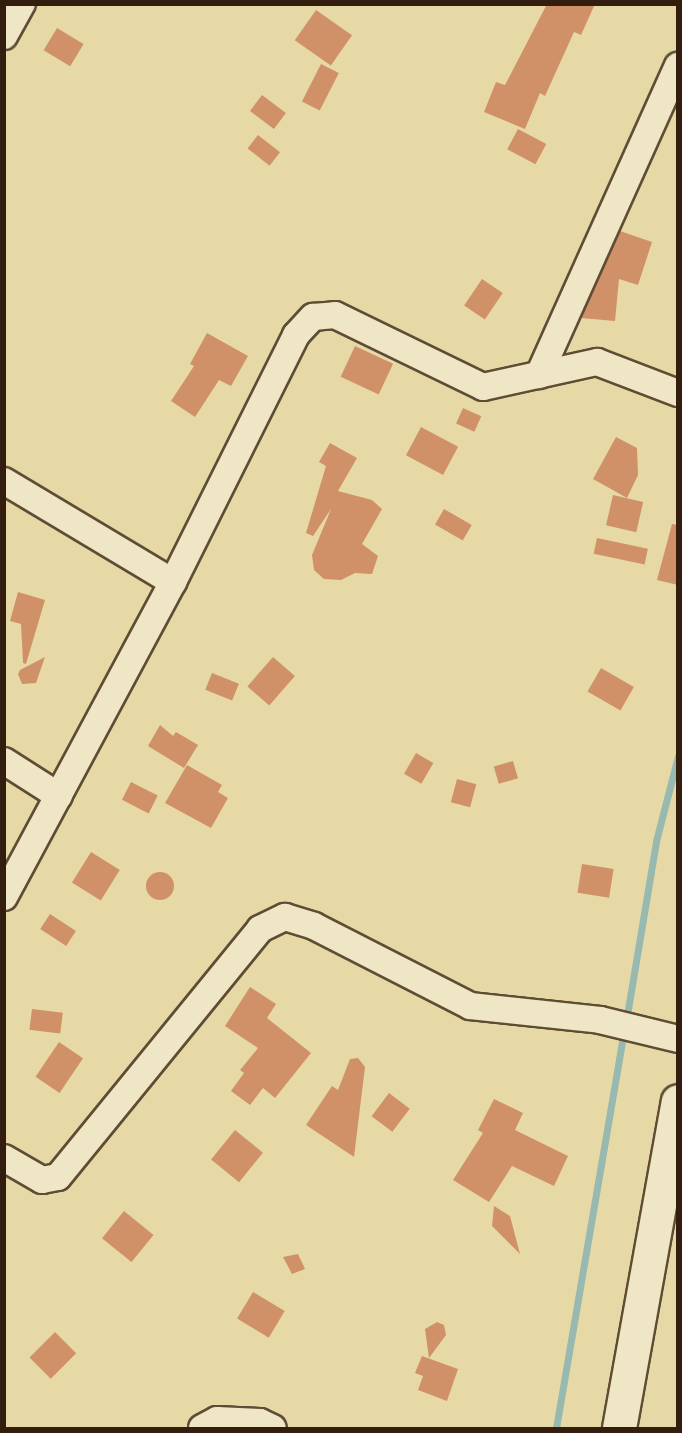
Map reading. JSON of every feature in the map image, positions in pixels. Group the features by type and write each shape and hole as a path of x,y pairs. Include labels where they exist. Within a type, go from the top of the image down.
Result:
{"street":[{"path":"6,29 22,4"},
{"path":"539,375 678,66"},
{"path":"4,897 173,582 296,335 313,317 335,315 483,387 597,363 678,393"},
{"path":"4,481 173,582"},
{"path":"4,761 59,796"},
{"path":"4,1158 42,1180 58,1178 260,929 285,916 314,926 470,1006 600,1020 678,1039"},
{"path":"619,1428 674,1154 678,1101"},
{"path":"202,1428 217,1420 260,1422 273,1428"}],"building":[{"path":"547,4 595,4 581,35 574,32 545,96 540,93 525,129 484,112 496,82 505,85"},
{"path":"316,10 352,35 331,66 295,40"},
{"path":"57,28 84,44 70,66 44,50"},
{"path":"321,64 339,73 320,111 302,101"},
{"path":"262,95 286,113 274,129 250,111"},
{"path":"518,129 546,144 535,164 507,149"},
{"path":"258,135 280,152 270,166 248,148"},
{"path":"620,231 652,242 638,285 619,279 615,321 581,318"},
{"path":"482,279 503,293 485,320 464,306"},
{"path":"207,333 248,356 231,386 219,380 195,417 171,401 194,366 190,364"},
{"path":"355,346 393,364 379,395 341,377"},
{"path":"463,408 481,416 474,432 456,424"},
{"path":"421,427 458,447 443,475 406,455"},
{"path":"616,437 637,448 638,475 627,498 593,479"},
{"path":"330,443 357,458 338,491 372,500 382,509 362,544 378,556 372,574 355,573 341,580 324,579 314,570 312,555 331,509 313,536 306,533 326,466 319,462"},
{"path":"613,495 643,502 636,532 606,525"},
{"path":"444,509 472,525 463,541 435,525"},
{"path":"672,524 678,525 678,585 657,580"},
{"path":"597,538 648,549 645,564 594,554"},
{"path":"18,592 45,600 26,664 23,663 21,624 10,621"},
{"path":"45,657 36,683 22,684 18,674 20,670"},
{"path":"273,657 295,676 269,705 247,686"},
{"path":"601,668 634,687 620,710 588,691"},
{"path":"212,673 239,684 232,701 205,690"},
{"path":"160,725 173,736 176,732 198,745 184,768 148,746"},
{"path":"416,753 433,763 421,784 404,774"},
{"path":"513,761 518,778 499,784 494,767"},
{"path":"187,765 222,785 218,792 228,798 211,828 165,803"},
{"path":"457,779 476,784 470,807 451,802"},
{"path":"131,782 158,796 149,813 122,800"},
{"path":"91,852 120,870 101,901 72,883"},
{"path":"582,864 614,869 609,898 577,893"},
{"path":"160,872 170,876 174,886 170,896 160,900 150,896 146,886 150,876"},
{"path":"50,914 76,931 66,946 40,929"},
{"path":"250,987 276,1004 267,1018 311,1053 275,1098 263,1088 250,1105 231,1091 244,1073 240,1070 258,1048 225,1026"},
{"path":"32,1009 63,1013 60,1034 29,1030"},
{"path":"59,1042 83,1058 60,1093 36,1077"},
{"path":"358,1058 365,1067 354,1157 306,1125 332,1086 338,1090 350,1059"},
{"path":"389,1093 410,1109 392,1132 372,1116"},
{"path":"494,1099 523,1113 515,1130 568,1156 554,1186 512,1166 489,1202 453,1180 483,1133 478,1130"},
{"path":"235,1130 263,1153 239,1182 211,1160"},
{"path":"494,1206 510,1216 520,1254 492,1226"},
{"path":"124,1211 154,1235 132,1262 102,1238"},
{"path":"298,1254 305,1269 292,1274 283,1257"},
{"path":"253,1292 285,1311 269,1338 237,1319"},
{"path":"437,1322 444,1325 446,1335 429,1358 425,1329"},
{"path":"55,1332 76,1353 51,1379 30,1357"},
{"path":"422,1356 458,1369 447,1401 418,1390 423,1376 415,1373"}],"waterway":[{"path":"626,1021 656,841 678,756"},
{"path":"556,1428 624,1032"}]}
